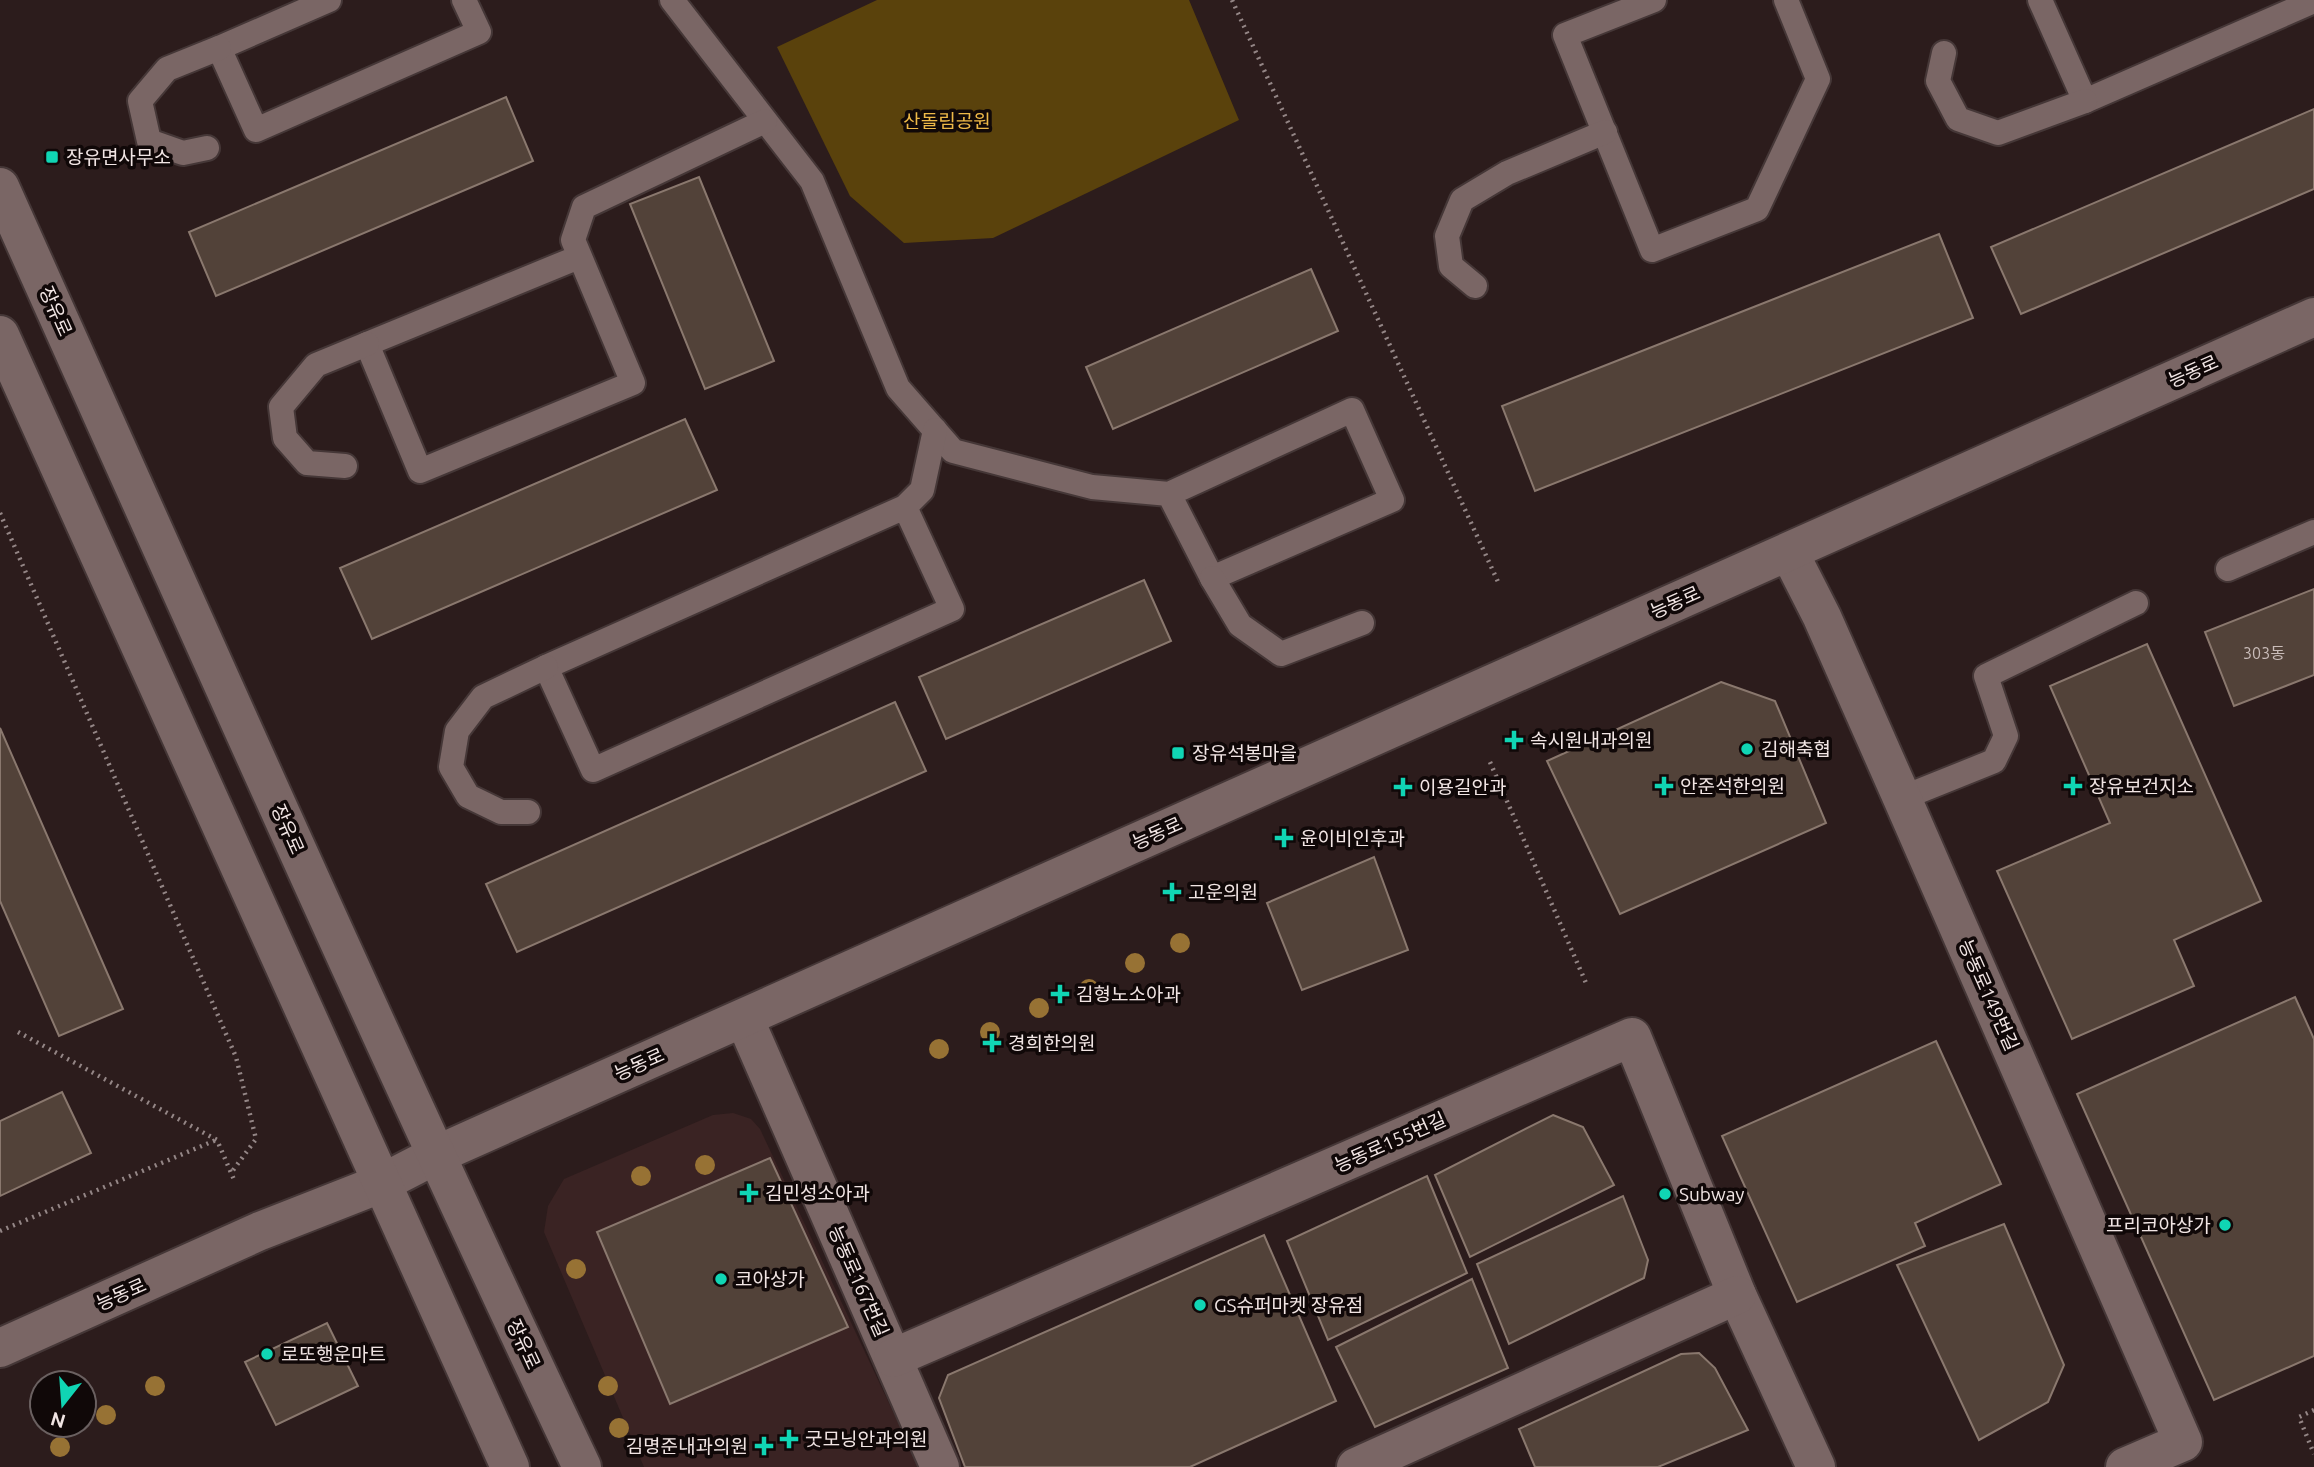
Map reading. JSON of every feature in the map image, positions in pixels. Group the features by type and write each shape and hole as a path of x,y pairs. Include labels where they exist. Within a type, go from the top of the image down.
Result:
{"street":[{"name":"장유로","path":"0,187 436,1155 582,1467"},
{"name":"능동로","path":"0,1348 260,1231 380,1184 436,1155 2314,317"},
{"path":"0,335 509,1467"},
{"name":"능동로149번길","path":"1789,551 1822,617 2183,1442 2125,1467"},
{"name":"능동로167번길","path":"744,1018 940,1467"},
{"name":"능동로155번길","path":"893,1358 1632,1037 1737,1295 1816,1467"},
{"path":"1356,1467 1737,1295"}],"lane":[{"path":"207,148 183,153 149,141 140,101 167,69 329,0"},
{"path":"219,48 256,130 479,32 464,0"},
{"path":"672,0 812,181 898,388 953,451 1092,487 1169,494 1352,410 1392,500 1212,578"},
{"path":"1654,0 1565,35 1652,250 1757,209 1818,79 1786,0"},
{"path":"2040,0 2085,101"},
{"path":"1944,53 1938,81 1958,119 1998,134 2085,101 2314,1"},
{"path":"367,344 420,471 633,383 573,240 584,207 765,121"},
{"path":"1475,286 1451,266 1447,236 1462,200 1507,173 1605,132"},
{"path":"345,466 307,463 285,438 281,407 316,365 579,257"},
{"path":"528,812 501,812 468,796 451,767 457,731 482,698 905,506 922,490 935,430"},
{"path":"1169,494 1212,578 1240,625 1281,654 1362,623"},
{"path":"546,667 593,770 866,648 952,609 905,506"},
{"path":"2228,569 2314,532"},
{"path":"1902,799 1994,761 2007,736 1986,676 2137,603"}],"path":[{"path":"1232,0 1499,584"},
{"path":"0,513 236,1057 256,1139 231,1173"},
{"path":"1490,762 1586,983"},
{"path":"18,1032 217,1140 234,1182"},
{"path":"0,1231 217,1140"},
{"path":"2314,1410 2299,1417 2314,1454"}],"shaded area":[{"path":"733,1113 751,1119 760,1129 919,1467 644,1467 544,1232 548,1206 564,1179 713,1115"}],"green space":[{"name":"산돌림공원","path":"877,0 1189,0 1239,120 993,238 904,243 850,196 777,47"}],"building":[{"path":"506,97 533,161 216,296 189,232"},
{"path":"2314,109 2314,189 2021,314 1991,247"},
{"path":"699,177 774,361 705,389 630,204"},
{"path":"1939,234 1973,318 1535,491 1502,406"},
{"path":"1311,269 1338,331 1113,429 1086,367"},
{"path":"685,419 717,490 372,639 340,568"},
{"path":"1144,580 1171,641 946,739 919,677"},
{"path":"2314,589 2314,675 2234,706 2205,632"},
{"name":"장유보건지소","path":"2147,644 2261,901 2174,940 2194,986 2072,1039 1997,871 2110,823 2050,686"},
{"path":"1721,682 1775,701 1826,823 1620,914 1547,761"},
{"path":"895,702 926,771 517,952 486,884"},
{"path":"0,728 123,1009 59,1036 0,901"},
{"path":"1374,857 1408,950 1302,990 1267,903"},
{"name":"프리코아상가","path":"2295,997 2314,1039 2314,1356 2214,1400 2077,1094"},
{"path":"1936,1041 2001,1184 1915,1223 1925,1246 1797,1302 1722,1136"},
{"path":"62,1092 91,1153 0,1196 0,1121"},
{"path":"1553,1115 1583,1127 1614,1185 1470,1257 1435,1175"},
{"name":"코아상가","path":"770,1158 848,1327 670,1404 597,1232"},
{"path":"1427,1176 1467,1273 1328,1340 1287,1241"},
{"path":"1623,1196 1648,1260 1644,1278 1509,1344 1477,1264"},
{"path":"2004,1224 2064,1365 2048,1402 1979,1440 1897,1265"},
{"name":"GS슈퍼마켓 장유점","path":"1264,1235 1336,1401 1190,1467 965,1467 939,1398 948,1375"},
{"path":"1472,1279 1508,1368 1375,1427 1336,1347"},
{"path":"327,1323 358,1386 276,1425 245,1362"},
{"path":"1699,1353 1715,1368 1748,1430 1658,1467 1535,1467 1519,1429 1681,1354"}],"place":[{"name":"장유면사무소","path":"52,157"},
{"name":"속시원내과의원","path":"1514,740"},
{"name":"김해축협","path":"1747,749"},
{"name":"장유석봉마을","path":"1178,753"},
{"name":"안준석한의원","path":"1664,786"},
{"name":"장유보건지소","path":"2073,786"},
{"name":"이용길안과","path":"1403,787"},
{"name":"윤이비인후과","path":"1284,838"},
{"name":"고운의원","path":"1172,892"},
{"name":"김형노소아과","path":"1060,994"},
{"name":"경희한의원","path":"992,1043"},
{"name":"김민성소아과","path":"749,1193"},
{"name":"Subway","path":"1665,1194"},
{"name":"프리코아상가","path":"2225,1225"},
{"name":"코아상가","path":"721,1279"},
{"name":"GS슈퍼마켓 장유점","path":"1200,1305"},
{"name":"로또행운마트","path":"267,1354"},
{"name":"굿모닝안과의원","path":"789,1439"},
{"name":"김명준내과의원","path":"764,1446"}]}
